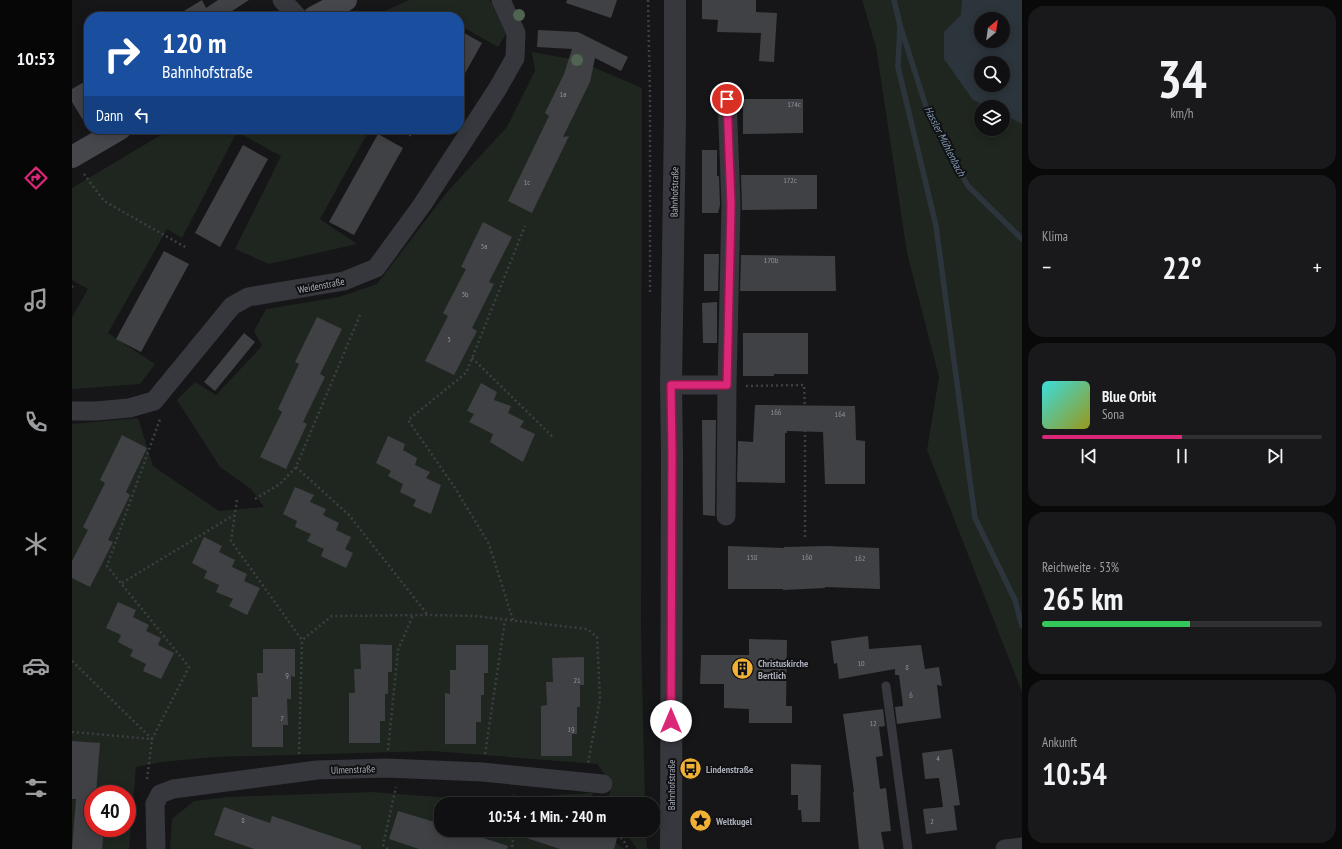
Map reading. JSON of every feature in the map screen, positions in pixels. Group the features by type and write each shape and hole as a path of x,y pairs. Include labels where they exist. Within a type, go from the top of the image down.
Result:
{"main road":[{"path":"323,12 346,0"},
{"path":"73,156 111,134"}],"street":[{"path":"282,0 293,12"},
{"name":"Weidenstraße","path":"72,411 96,411 129,408 154,402 232,306 248,297 344,281 376,268 422,205 498,88 515,58 516,33 501,0"},
{"name":"Bahnhofstraße","path":"671,849 671,385 675,118 674,0"},
{"path":"726,516 731,205 727,99"},
{"path":"671,385 727,385"},
{"name":"Ulmenstraße","path":"160,794 173,789 298,772 393,768 482,772 603,784"},
{"path":"156,849 155,804 160,794"},
{"path":"1005,849 1022,846"}],"lane":[{"path":"886,686 908,849"}],"path":[{"path":"73,156 104,201 187,248"},
{"path":"514,620 489,544 455,488 408,420 466,373 525,226"},
{"path":"255,499 280,484 296,467 360,315"},
{"path":"472,358 554,438"},
{"path":"727,385 804,385 805,411"},
{"path":"160,794 147,780 152,739 189,667 108,566 162,415"},
{"path":"805,430 805,539"},
{"path":"296,467 349,515 428,614"},
{"path":"236,500 231,540 302,640 298,772"},
{"path":"122,583 234,515"},
{"path":"302,640 332,616 428,614 475,616 586,629 597,637 600,699 588,763 603,784"},
{"path":"388,849 383,845 393,768 398,650 413,615"},
{"path":"482,772 505,620"},
{"path":"72,661 152,739"},
{"path":"72,732 152,739"},
{"path":"510,837 513,840 512,849"},
{"path":"620,837 628,849"}],"shaded area":[{"path":"409,0 490,0 506,34 498,47 464,28 464,12 383,12"},
{"path":"862,0 1022,0 1022,692 927,450 939,377 907,253 876,47"},
{"path":"962,0 1022,0 1022,124 1010,118 1010,100 973,100 944,59 944,32 961,15"},
{"path":"532,52 577,60 642,88 641,632 645,797 608,797 613,785 597,764 433,751 215,757 161,762 136,767 134,785 84,785 84,837 130,837 129,849 72,849 72,424 138,418 153,466 219,511 264,507 251,489 220,467 177,400 195,382 216,395 262,346 254,331 266,309 339,297 377,284 448,191 507,127 535,71"},
{"path":"163,134 236,134 182,238 167,229 108,333 155,364 140,384 72,389 72,317 88,289 72,280 72,188"},
{"path":"241,134 367,134 320,219 357,244 269,264 235,249 281,156"},
{"path":"373,792 437,797 434,797 434,837 608,837 624,849 170,849 172,819 194,801 228,797"},
{"path":"593,793 592,797 526,797"},
{"path":"629,837 646,837 647,849 637,849"}],"building":[{"path":"202,0 206,8 218,0 249,0 232,12 182,12"},
{"path":"567,0 617,0 611,18 566,3"},
{"path":"702,0 756,0 756,12 777,13 774,62 759,61 761,33 717,32 718,20 702,19"},
{"path":"538,30 578,32 628,57 621,71 595,58 590,82 563,137 569,136 532,213 508,201 549,116 545,113 564,74 572,49 537,47"},
{"path":"464,33 482,43 464,75"},
{"path":"84,82 84,122 72,102 72,89"},
{"path":"743,99 803,99 803,133 743,134"},
{"path":"378,134 403,148 354,235 329,222"},
{"path":"243,145 268,159 220,247 195,233"},
{"path":"702,150 717,150 717,176 719,176 720,205 718,213 702,213"},
{"path":"741,175 817,175 817,209 742,210"},
{"path":"483,222 512,237 489,282 494,284 472,328 477,331 454,375 425,361 448,316 443,313 466,269 461,267"},
{"path":"164,251 189,264 141,352 116,339"},
{"path":"704,254 719,254 718,291 704,291"},
{"path":"741,255 835,256 836,291 740,291"},
{"path":"717,302 717,343 703,343 702,303"},
{"path":"317,317 342,329 320,374 325,377 303,422 307,424 286,469 260,457 282,412 278,409 299,364 295,362"},
{"path":"244,333 255,342 215,391 204,382"},
{"path":"743,333 808,333 808,374 743,376"},
{"path":"481,383 497,392 494,400 511,406 508,413 524,421 520,427 535,434 523,462 490,442 493,434 469,422 474,414 467,411"},
{"path":"755,405 855,406 856,440 865,441 865,484 825,484 823,432 787,431 787,433 785,433 785,483 737,482 738,441 753,442"},
{"path":"702,420 716,420 715,516 703,515"},
{"path":"122,435 147,448 126,492 130,495 108,540 113,542 90,587 72,578 72,561 88,530 83,527 105,483 100,480"},
{"path":"388,436 405,444 403,450 417,458 415,465 430,472 426,478 441,485 431,514 413,506 416,500 400,492 403,484 388,476 391,471 376,463"},
{"path":"295,487 314,495 310,502 326,509 323,515 339,523 336,530 351,537 345,549 353,553 346,568 321,556 324,549 307,541 311,534 295,527 297,521 283,514"},
{"path":"204,537 222,546 219,552 235,560 232,567 247,574 244,581 260,588 247,615 229,606 233,599 216,592 219,585 204,578 207,571 192,563"},
{"path":"728,546 784,548 826,546 879,548 880,589 825,587 783,590 728,589"},
{"path":"118,602 136,610 133,617 149,625 146,631 161,638 158,645 174,653 161,679 143,671 146,664 130,656 133,650 118,642 121,635 106,628"},
{"path":"868,636 869,649 921,645 925,669 939,667 942,686 937,685 941,718 897,724 895,707 903,706 899,675 895,675 895,669 839,679 837,663 834,664 831,641"},
{"name":"Christuskirche Bertlich","path":"749,639 787,640 786,706 792,706 792,723 749,723 749,709 724,708 724,684 700,684 701,655 749,655"},
{"path":"360,644 392,645 392,672 388,672 388,694 385,694 385,721 380,721 380,743 349,743 349,693 355,693 354,669 361,669"},
{"path":"456,645 488,645 488,673 484,673 484,695 481,695 481,722 476,722 476,744 445,744 445,693 450,694 450,670 456,670"},
{"path":"263,649 295,649 295,677 291,676 291,699 287,699 288,725 283,725 283,747 252,747 252,697 258,697 257,673 263,673"},
{"path":"584,657 584,685 580,685 580,707 577,707 577,734 572,734 572,756 541,756 541,706 547,705 546,682 553,682 552,658"},
{"path":"883,709 885,726 879,727 883,756 876,757 880,789 886,788 891,831 881,832 884,849 859,849 854,792 843,714"},
{"path":"72,741 100,743 97,785 84,785 84,837 103,837 102,849 72,849 76,799 72,799"},
{"path":"952,749 960,805 952,806 954,806 957,830 926,834 923,809 943,807 939,778 925,779 922,753"},
{"path":"791,764 821,765 820,822 802,822 801,810 798,810 798,795 791,795"},
{"path":"224,807 270,823 272,816 361,846 361,849 254,849 214,835"},
{"path":"398,811 434,822 434,837 480,837 508,846 507,849 419,849 389,839"},
{"path":"523,837 617,837 614,849 560,849"}],"waterway":[{"name":"Hassler Mühlenbach","path":"894,0 900,25 929,116 968,186 1022,239"},
{"path":"900,25 898,67 936,226 975,518 1015,600 1022,626"}],"place":[{"name":"Christuskirche Bertlich","path":"743,669"},
{"name":"Lindenstraße","path":"691,769"},
{"name":"Weltkugel","path":"700,821"}],"route":[{"path":"671,721 671,385 727,385 731,205 727,99"}]}
